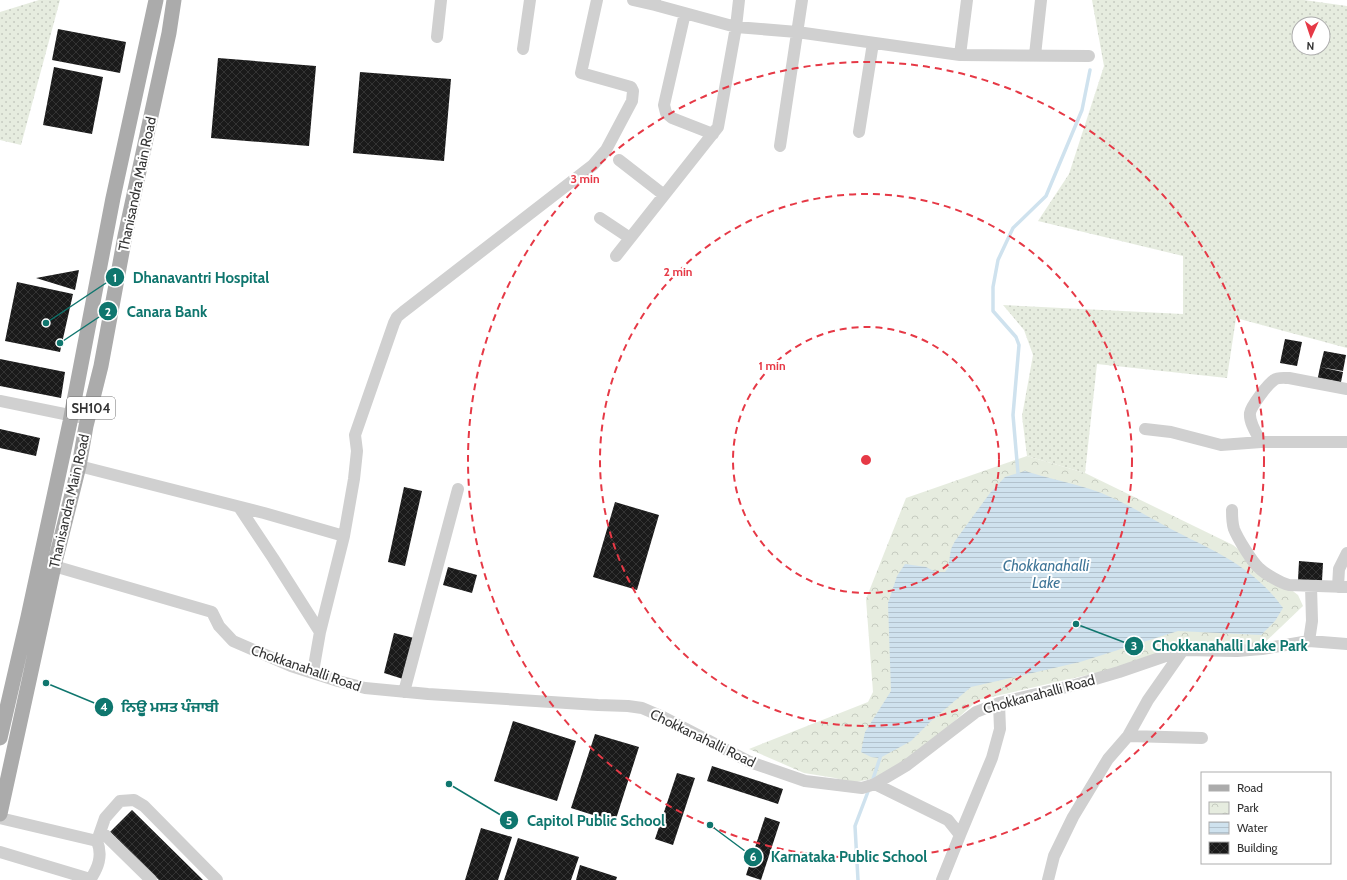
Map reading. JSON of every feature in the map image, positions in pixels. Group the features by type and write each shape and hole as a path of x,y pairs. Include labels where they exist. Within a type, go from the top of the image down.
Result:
{"main road":[{"name":"Thanisandra Main Road","path":"0,738 28,617 70,419 112,198 156,0"},
{"name":"Thanisandra Main Road","path":"0,814 54,566 79,466 87,423 101,366 125,236 169,33 174,0"}],"street":[{"path":"437,37 441,0"},
{"path":"523,49 530,0"},
{"path":"313,672 320,632 344,536 356,462 357,451 355,435 390,330 397,317 593,164 606,150 632,101 633,91 631,87 580,73 597,0"},
{"path":"633,0 655,2 685,13 736,27 797,32 960,55 1089,56"},
{"path":"616,256 718,128 736,27 739,0"},
{"path":"780,146 802,0"},
{"path":"960,55 967,0"},
{"path":"1035,55 1041,0"},
{"path":"685,13 664,105 666,113 672,118 713,134"},
{"path":"859,132 873,43"},
{"path":"619,160 664,194"},
{"path":"600,218 630,238"},
{"path":"1261,442 1251,422 1250,413 1253,404 1274,380 1289,378 1347,389"},
{"path":"0,402 87,423"},
{"path":"0,408 70,419"},
{"path":"1146,429 1170,432 1216,444 1261,442 1347,442"},
{"path":"79,466 239,507 344,536"},
{"path":"404,692 458,489"},
{"path":"239,507 274,558 320,632"},
{"path":"1232,510 1232,522 1235,532 1258,568 1284,584 1342,587 1339,569 1347,553"},
{"name":"Chokkanahalli Road","path":"39,563 54,566 212,612 219,626 233,641 290,666 338,681 365,688 404,692 642,708 663,717 750,762 805,781 862,788 875,784 907,765 976,712 999,703 1075,685 1183,650 1243,651 1309,641 1347,644"},
{"path":"1309,641 1312,621 1311,586"},
{"path":"1048,880 1054,856 1073,816 1108,759 1128,736 1148,700 1183,650"},
{"path":"942,880 992,758 1000,729 999,703"},
{"path":"1128,736 1202,738"},
{"path":"875,784 948,820 960,835"},
{"path":"0,852 90,880 99,863 99,836 105,818 120,801 134,800 144,806 217,880"},
{"path":"0,818 99,836 150,880"}],"green space":[{"path":"39,0 60,0 21,145 0,140 0,12"},
{"path":"1092,0 1304,0 1347,6 1347,348 1236,318 1227,378 1097,364 1085,473 1027,456 1022,416 1033,355 1024,330 1003,305 1183,314 1183,256 1038,221 1069,174 1104,66"},
{"name":"Chokkanahalli Lake","path":"1027,456 1085,473 1233,545 1298,595 1303,606 1260,647 1187,642 1114,669 978,700 929,744 880,777 852,783 835,778 804,773 749,749 868,702 873,692 866,599 906,498"}],"water":[{"name":"Chokkanahalli Lake","path":"1025,471 1074,484 1110,497 1216,552 1245,570 1271,593 1283,608 1275,621 1261,635 1178,631 1080,662 971,687 930,722 911,741 880,758 871,757 861,752 865,732 891,691 888,603 897,576 905,564 926,567 936,572 945,572 948,568 951,549 955,541 990,493 1005,477"}],"building":[{"path":"58,29 126,42 120,73 52,60"},
{"path":"218,58 316,66 309,146 211,138"},
{"path":"54,67 103,77 92,134 43,125"},
{"path":"360,72 451,79 444,161 353,153"},
{"path":"79,270 75,290 36,278"},
{"path":"17,282 73,294 60,352 5,341"},
{"path":"1285,339 1302,342 1297,366 1280,363"},
{"path":"1324,351 1346,355 1343,371 1320,367"},
{"path":"0,359 65,372 61,398 0,386"},
{"path":"1320,367 1343,372 1340,387 1317,382"},
{"path":"0,429 40,438 36,456 0,448"},
{"path":"404,487 422,491 405,566 388,562"},
{"path":"615,502 659,515 637,590 593,577"},
{"path":"1299,561 1323,563 1322,581 1298,580"},
{"path":"448,567 477,575 472,593 443,585"},
{"path":"394,633 414,638 403,679 384,673"},
{"path":"513,721 576,741 557,801 494,781"},
{"path":"595,734 639,747 615,822 571,808"},
{"path":"712,766 783,789 778,804 707,781"},
{"path":"677,773 695,778 673,845 655,839"},
{"path":"132,810 203,880 159,880 110,832"},
{"path":"765,817 780,822 761,880 746,875"},
{"path":"481,828 512,837 498,880 465,880"},
{"path":"518,838 579,857 571,880 504,880"},
{"path":"580,865 617,877 616,880 576,880"}],"waterway":[{"path":"1018,473 1013,415 1019,345 1016,337 993,311 993,287 998,260 1013,228 1046,196 1082,110 1090,70"},
{"path":"872,782 880,758"},
{"path":"858,880 855,826 869,789"}],"place":[{"name":"Dhanavantri Hospital","path":"46,323"},
{"name":"Canara Bank","path":"60,343"},
{"name":"Chokkanahalli Lake Park","path":"1076,624"},
{"name":"ਨਿਉੁੂ ਮਸਤ ਪੰਜਾਬੀ","path":"46,683"},
{"name":"Capitol Public School","path":"449,784"},
{"name":"Karnataka Public School","path":"710,825"}]}
